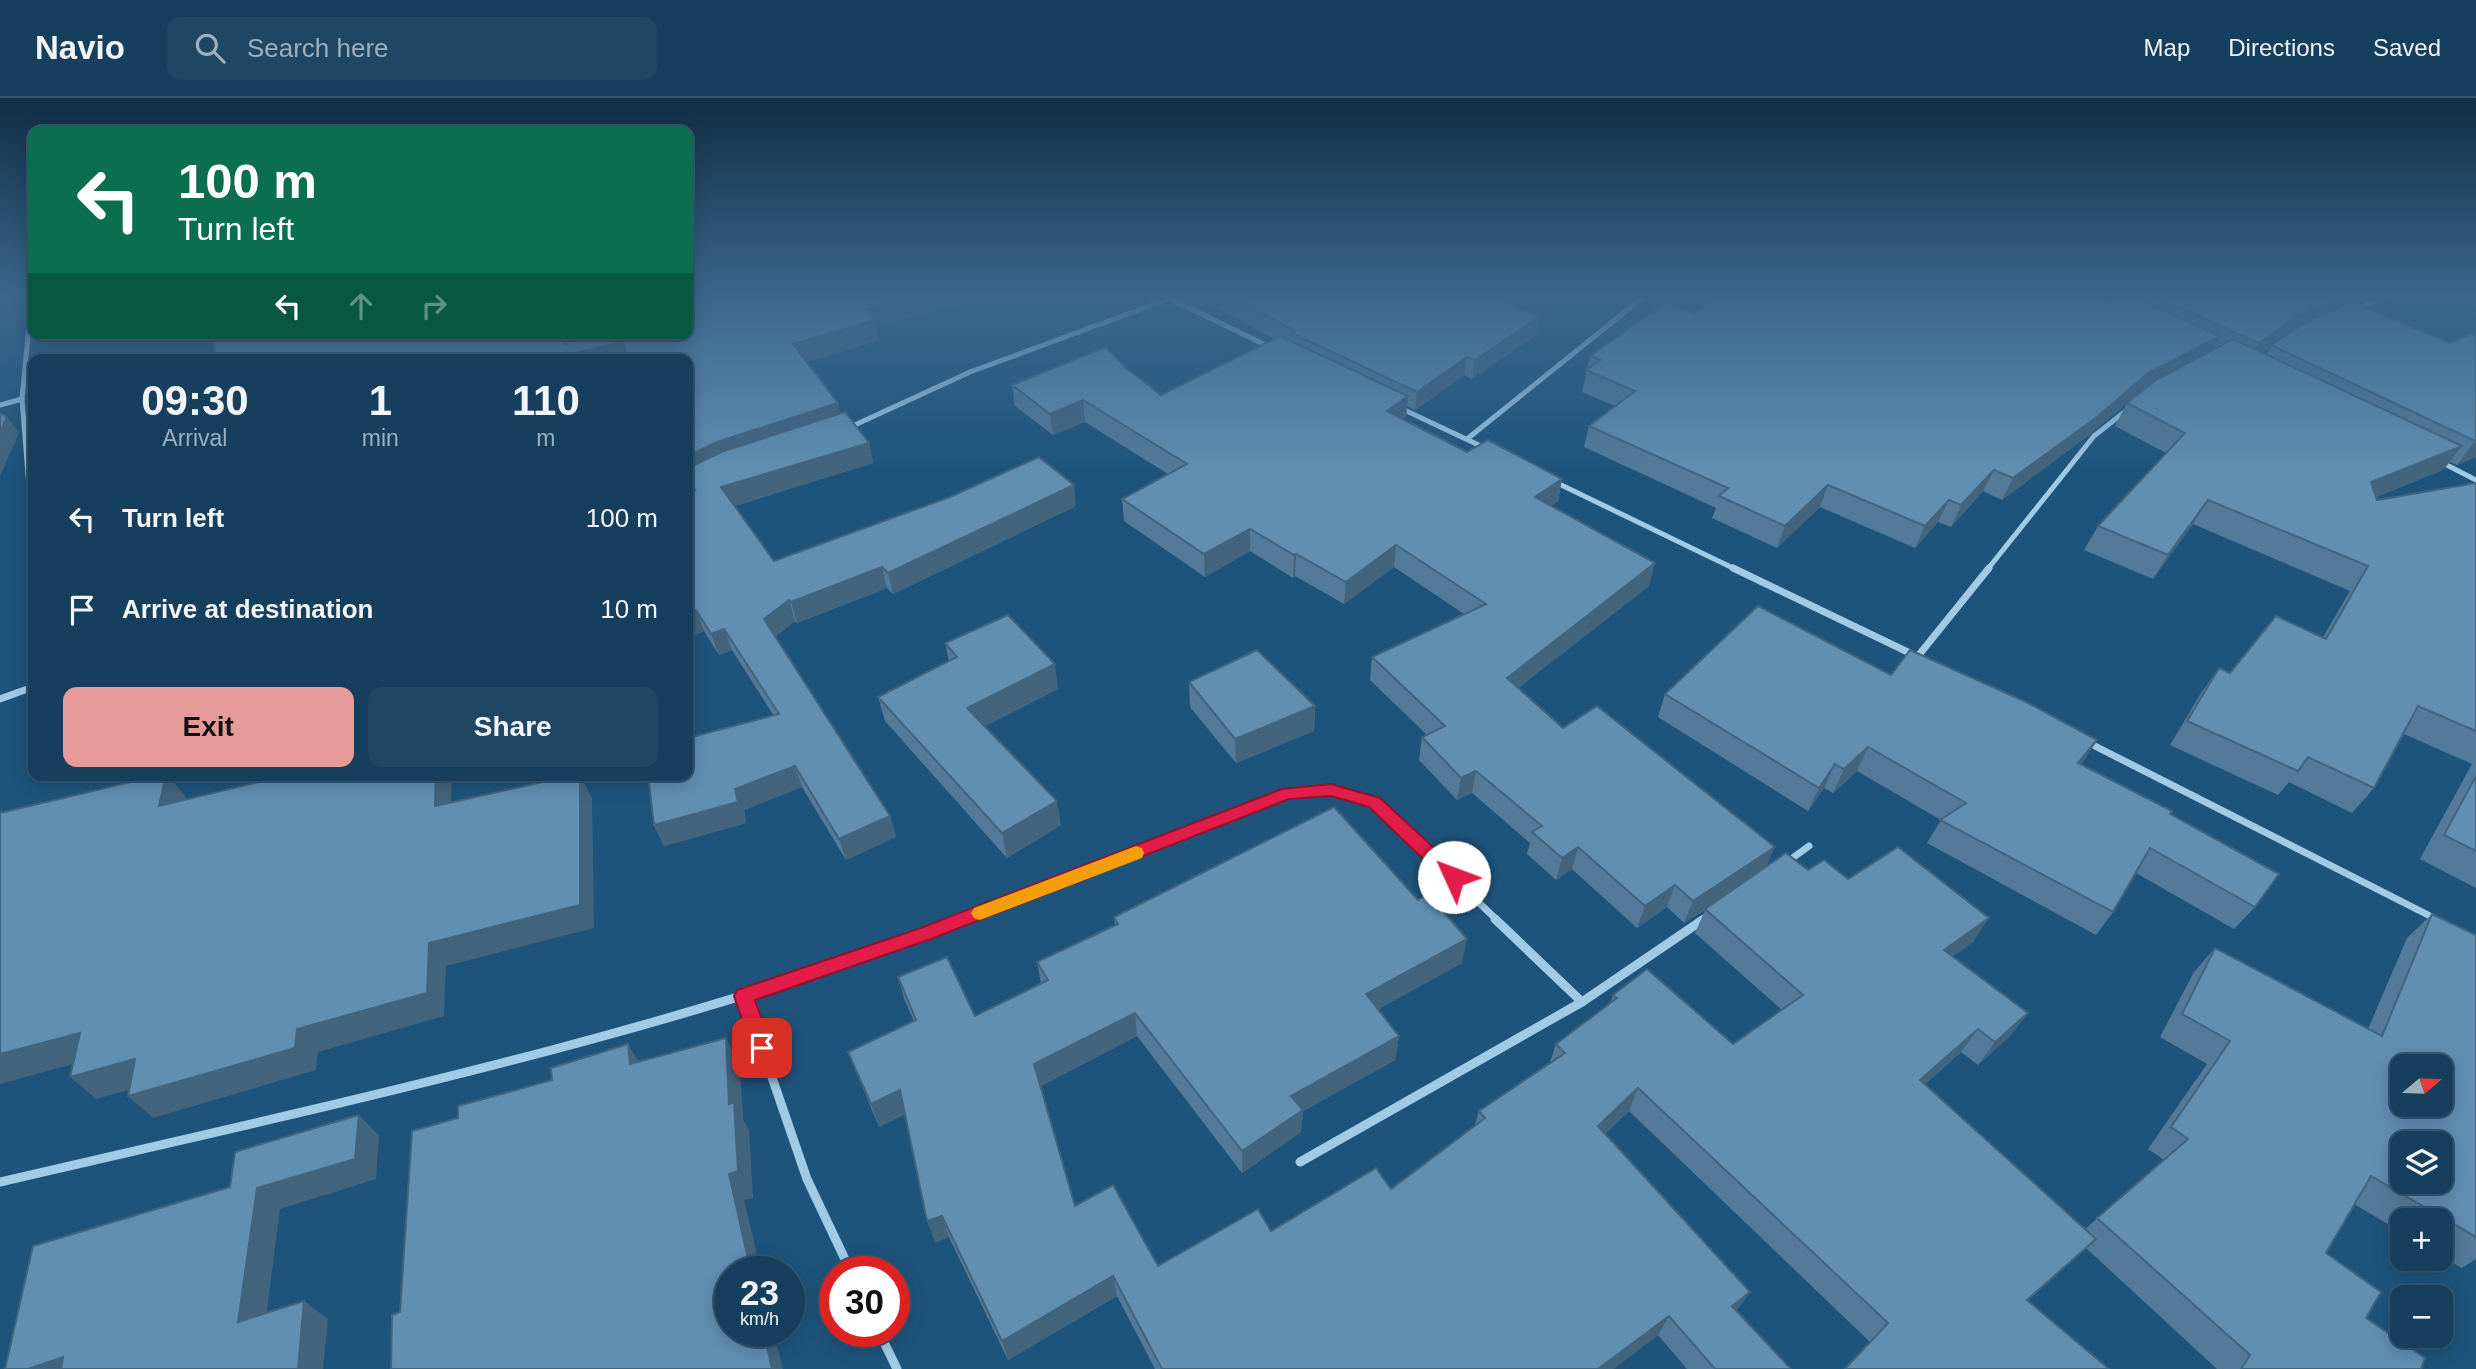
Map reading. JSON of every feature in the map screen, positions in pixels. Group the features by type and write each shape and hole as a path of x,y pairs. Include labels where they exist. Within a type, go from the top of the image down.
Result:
{"street":[{"path":"27,354 22,399 28,474"},
{"path":"833,433 970,372 1018,354"},
{"path":"1467,439 1572,354"},
{"path":"0,405 22,399"},
{"path":"1392,404 1491,451"},
{"path":"1918,656 2094,436 2131,406"},
{"path":"2429,456 2476,480"},
{"path":"1540,475 1930,663"},
{"path":"0,699 28,689"},
{"path":"2079,738 2439,920"},
{"path":"0,1182 433,1082 744,996 925,934 1288,793 1331,790 1374,803 1582,1002"},
{"path":"1775,870 1809,846"},
{"path":"1300,1162 1582,1002 1718,909"},
{"path":"744,996 807,1180 843,1256"},
{"path":"886,1347 897,1369"}],"building":[{"path":"693,354 801,354 838,403 717,442 693,454"},
{"path":"1088,354 1113,354 1161,395 1243,354 1319,354 1408,396 1387,411 1467,452 1488,440 1562,479 1535,497 1655,563 1507,678 1563,728 1597,706 1775,847 1693,901 1675,885 1645,906 1578,847 1562,858 1532,832 1542,826 1476,771 1461,778 1422,737 1445,726 1372,657 1486,604 1396,545 1346,582 1250,529 1204,554 1122,499 1187,464 1083,400 1050,414 1012,385"},
{"path":"1337,354 1483,354 1475,360 1467,357 1417,392"},
{"path":"2184,354 2148,373 2097,417 2013,478 1994,470 1961,505 1949,500 1925,526 1828,485 1785,526 1719,496 1728,488 1589,426 1635,391 1586,370 1600,360 1590,356"},
{"path":"2204,354 2266,354 2462,446 2371,482 2377,500 2476,483 2476,731 2418,706 2374,788 2308,757 2298,771 2187,721 2219,668 2230,673 2276,616 2326,639 2368,566 2208,500 2168,555 2098,526 2185,433 2127,403 2156,380"},
{"path":"2291,354 2476,354 2476,441"},
{"path":"845,412 869,443 721,487 774,561 950,497 1039,457 1074,485 888,573 882,567 791,602 789,600 764,619 890,816 839,839 795,766 735,789 738,802 654,825 649,781 693,781 693,737 779,714 724,629 711,634 696,610 693,611 693,466 721,452"},
{"path":"0,413 7,417 0,432"},
{"path":"1758,606 1891,675 1910,650 2026,702 2097,740 2078,763 2172,811 2170,814 2279,874 2255,907 2150,848 2113,912 1940,820 1966,803 1868,747 1844,769 1835,764 1819,788 1665,694"},
{"path":"1008,615 1055,664 967,708 1057,801 1002,833 878,697 957,657 945,643"},
{"path":"1257,650 1315,706 1235,739 1189,682"},
{"path":"2476,776 2476,851 2444,835"},
{"path":"135,781 165,781 159,806 263,781 436,781 435,806 547,781 580,781 580,905 429,943 427,993 297,1029 295,1048 128,1096 135,1059 70,1077 80,1033 0,1054 0,813"},
{"path":"1334,807 1418,900 1428,894 1467,939 1366,994 1399,1036 1291,1096 1303,1110 1242,1151 1135,1013 1034,1064 1075,1206 1113,1185 1158,1266 1258,1209 1271,1231 1376,1168 1391,1189 1485,1118 1479,1111 1565,1053 1556,1044 1617,998 1613,995 1647,969 1733,1044 1803,995 1705,909 1786,853 1808,870 1824,860 1848,879 1898,847 1989,918 1944,950 2028,1013 1995,1042 1978,1029 1920,1080 2096,1239 2027,1300 2109,1369 1845,1369 1888,1323 1638,1088 1598,1126 1750,1292 1732,1306 1791,1369 1715,1369 1669,1316 1598,1369 1162,1369 1113,1276 1002,1341 942,1216 927,1221 900,1090 871,1104 848,1052 916,1020 898,977 947,957 975,1016 1048,980 1037,962 1118,924 1114,917"},
{"path":"2432,914 2476,935 2476,1237 2453,1224 2453,1208 2426,1208 2402,1194 2453,1194 2453,1131 2390,1131 2390,1187 2371,1176 2326,1253 2381,1292 2366,1318 2390,1334 2390,1348 2410,1348 2425,1358 2421,1369 2241,1369 2250,1355 2097,1218 2188,1139 2171,1127 2230,1041 2182,1014 2215,948 2382,1036"},
{"path":"726,1038 729,1104 734,1102 738,1171 729,1174 747,1256 714,1256 714,1347 767,1347 772,1369 391,1369 392,1315 400,1312 412,1131 458,1118 458,1106 552,1080 551,1068 628,1044 630,1064"},
{"path":"359,1115 355,1159 257,1188 238,1322 304,1301 298,1369 61,1369 63,1357 28,1369 5,1369 33,1246 230,1187 235,1152"}],"slow traffic":[{"path":"980,913 1136,853"}],"route":[{"path":"762,1048 744,996 925,934 1288,793 1331,790 1374,803 1454,877"}]}
